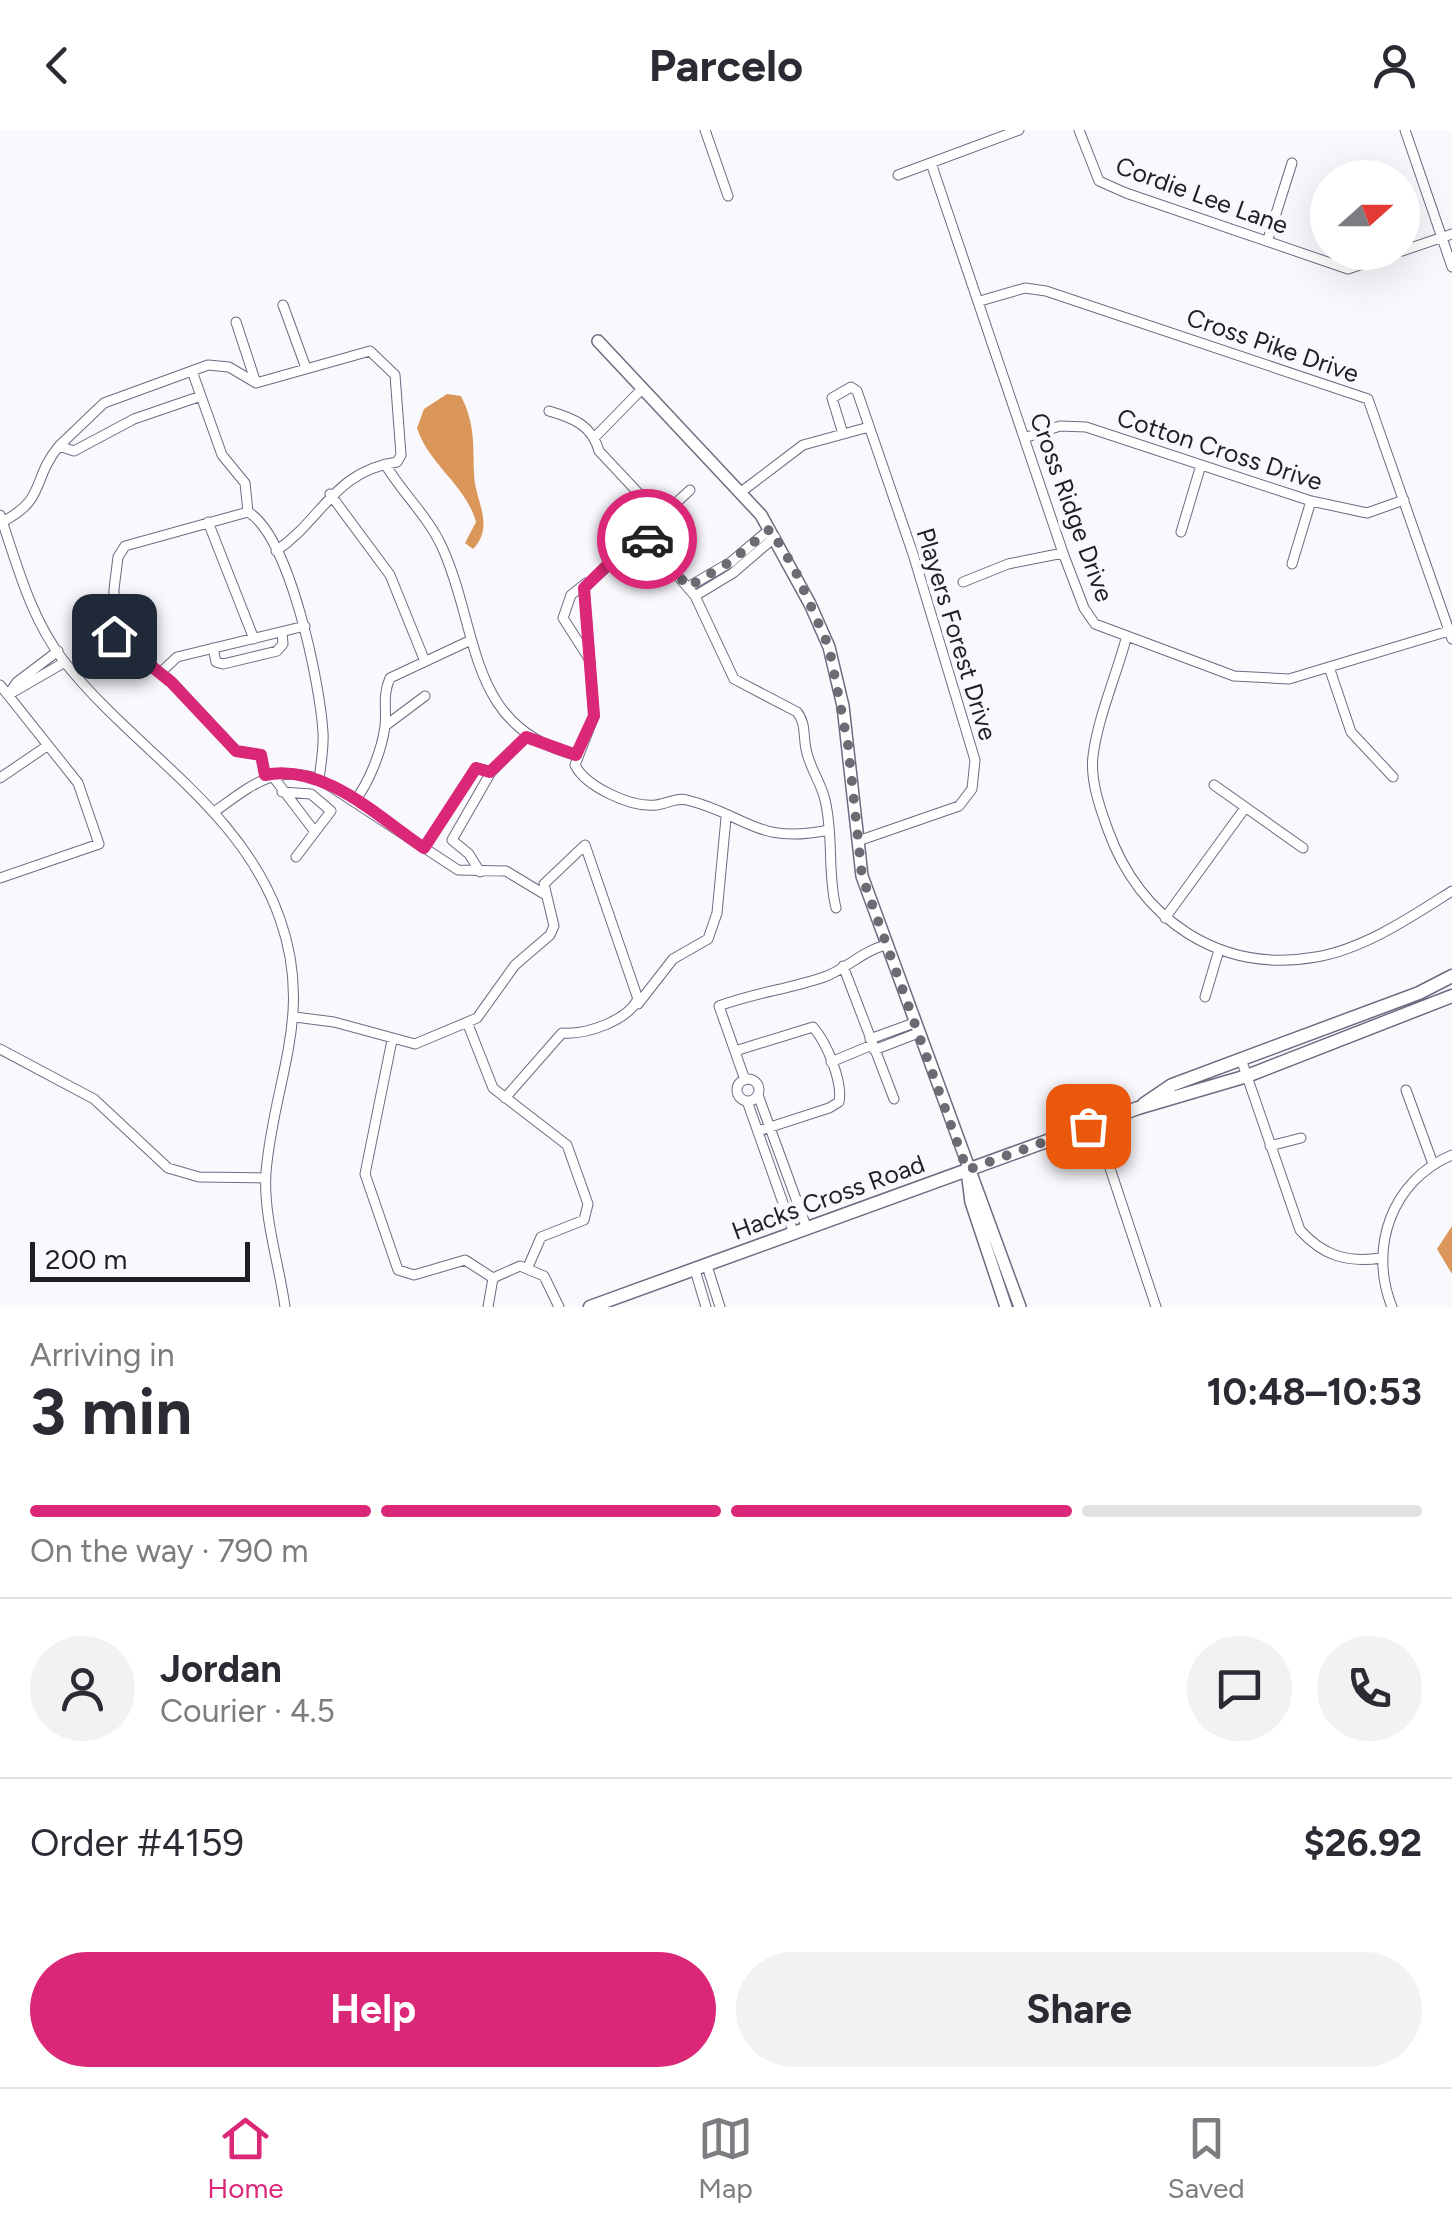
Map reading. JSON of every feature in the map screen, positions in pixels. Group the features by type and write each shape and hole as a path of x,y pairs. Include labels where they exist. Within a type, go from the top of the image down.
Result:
{"main road":[{"name":"Hacks Cross Road","path":"1138,1108 1172,1086 1452,976"},
{"name":"Hacks Cross Road","path":"590,1307 1095,1123 1246,1076 1452,996"}],"street":[{"path":"705,130 728,196"},
{"path":"898,175 1020,130"},
{"name":"Cordie Lee Lane","path":"1079,130 1099,180 1310,255"},
{"path":"1405,130 1447,236 1452,267"},
{"name":"Cross Ridge Drive","path":"932,162 1062,553 1084,608 1095,624 1126,639 1234,676 1289,680 1451,633"},
{"path":"1268,240 1292,163"},
{"name":"Cordie Lee Lane","path":"1420,245 1447,236"},
{"name":"Cross Pike Drive","path":"980,300 1025,288 1046,291 1350,390 1368,400 1451,633"},
{"path":"283,306 306,368"},
{"path":"236,322 256,382"},
{"path":"598,341 740,492 773,533 829,647 846,726 862,876 967,1170 984,1199 1020,1307"},
{"path":"276,551 291,541 330,494 385,464 397,462 401,456 394,374 381,357 370,351 354,352 256,382 220,364 104,403 59,446 44,467 30,504 2,525 32,607 64,662 214,812 254,862 274,902 290,952 296,1016 266,1178 288,1307"},
{"path":"192,371 222,455 245,483 248,512 259,520 276,551 304,626 317,677 324,736 319,779"},
{"name":"Players Forest Drive","path":"844,434 832,398 851,387 856,391 913,554 976,776 960,806 858,841"},
{"path":"595,437 642,390"},
{"path":"59,446 74,452 120,426 201,396"},
{"path":"548,410 570,417 595,437 599,451 660,516"},
{"name":"Cotton Cross Drive","path":"1024,438 1060,426 1086,427 1311,501 1368,513 1404,500"},
{"path":"740,492 803,445 868,427"},
{"path":"385,464 444,549 469,641 497,701 526,737 576,755"},
{"path":"1182,532 1201,465"},
{"path":"591,660 564,618 571,596 690,490"},
{"path":"330,494 390,575 424,659"},
{"path":"1292,564 1311,501"},
{"path":"248,512 175,534 138,540 118,557 110,628 117,640 160,673 236,751 261,755 268,774 315,832"},
{"path":"208,522 254,639"},
{"path":"641,532 691,591 734,680 798,712 803,720 805,746 820,782 830,830 833,861 829,882 836,908"},
{"path":"691,591 738,562 773,533"},
{"path":"963,582 1008,564 1062,553"},
{"path":"588,582 584,588 594,716 576,755 579,773 594,786 648,806 686,800 726,818 782,835 830,830"},
{"path":"160,673 177,657 304,626"},
{"path":"213,648 216,662 277,651 283,644 282,632"},
{"path":"1126,639 1092,758 1098,805 1120,863 1137,892 1165,918 1219,950 1271,960 1317,957 1396,925 1452,891"},
{"path":"354,802 364,789 385,726 382,695 390,678 469,641"},
{"path":"8,695 17,682 58,651"},
{"path":"8,695 64,662"},
{"path":"1330,670 1351,732 1394,777"},
{"path":"0,685 78,783 100,844 0,878"},
{"path":"385,726 425,696"},
{"path":"480,872 469,854 452,840 490,772 526,737"},
{"path":"0,778 47,746"},
{"path":"424,848 476,768 490,772"},
{"path":"214,812 268,774 298,772 319,779 458,870 506,871 544,894"},
{"path":"1214,785 1302,848"},
{"path":"282,792 299,790 331,810 296,857"},
{"path":"1165,918 1245,808"},
{"path":"636,1004 642,1003 673,959 708,940 717,913 726,818"},
{"path":"296,1016 415,1044 477,1018 515,965 550,936 554,926 544,884 584,845 638,990 636,1004 626,1015 573,1034 562,1033 505,1098"},
{"path":"801,1232 783,1202 747,1101 738,1093 745,1080 718,1006 766,989 823,978 866,950 886,945"},
{"path":"1205,996 1219,950"},
{"path":"843,966 894,1099"},
{"path":"467,1022 493,1088 567,1146 588,1204 584,1220 540,1237 528,1266 493,1278"},
{"path":"735,1051 814,1027 841,1093 840,1102 758,1131"},
{"path":"830,1062 916,1028"},
{"path":"392,1040 364,1174 398,1270 414,1274 465,1260 493,1278"},
{"path":"0,1049 94,1100 168,1168 199,1177 266,1178"},
{"path":"1241,1060 1300,1230 1311,1242 1342,1259 1381,1258"},
{"path":"745,1080 758,1084 758,1095 796,1197 801,1232"},
{"path":"1406,1090 1433,1164"},
{"path":"747,1101 758,1095"},
{"path":"1095,1123 1156,1307"},
{"path":"1270,1146 1301,1138"},
{"path":"768,1160 780,1155"},
{"path":"1392,1307 1381,1258 1393,1212 1433,1164 1452,1155"},
{"path":"967,1170 971,1202 1006,1307"},
{"path":"783,1202 796,1197"},
{"path":"528,1266 544,1276 559,1307"},
{"path":"701,1268 706,1307"},
{"path":"701,1268 720,1307"},
{"path":"488,1307 493,1278"}],"shaded area":[{"path":"447,394 461,396 471,425 475,483 483,522 480,540 473,549 465,543 476,522 471,509 430,453 417,428 424,409"},
{"path":"1452,1226 1452,1274 1437,1249"}],"way so far":[{"path":"647,539 688,587 730,562 770,529 794,568 829,647 843,706 862,876 967,1170 1088,1126"}],"route":[{"path":"114,636 171,682 236,751 261,755 265,775 298,772 319,779 424,848 476,768 490,772 526,737 542,746 576,755 594,716 584,588 641,532 647,539"}]}
